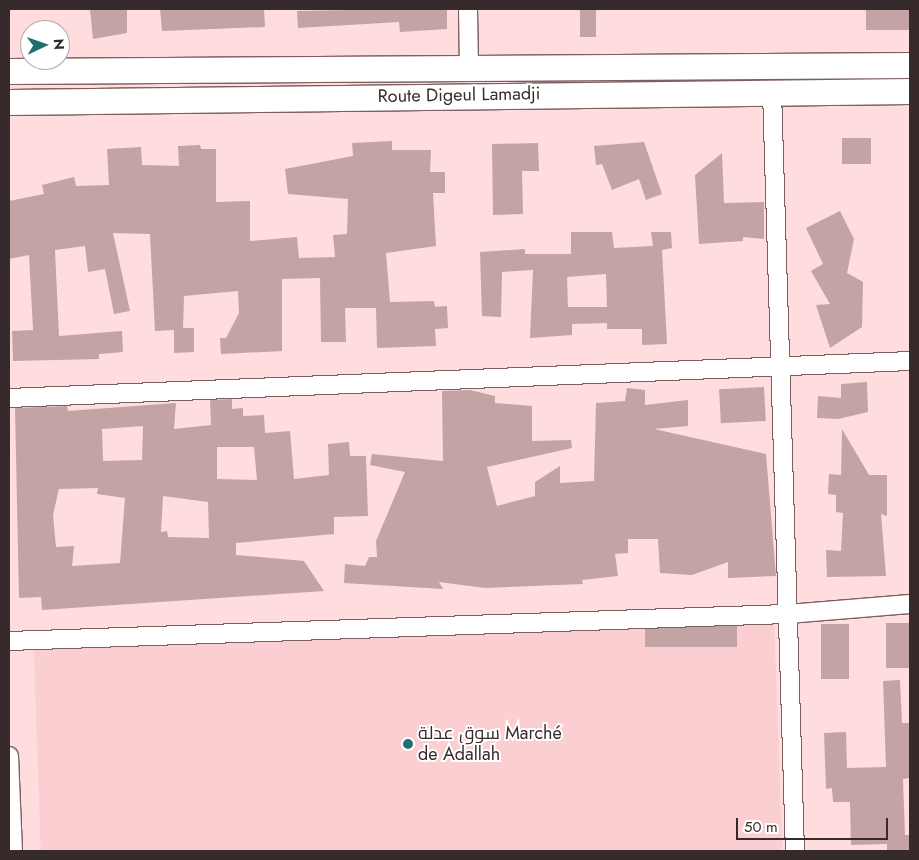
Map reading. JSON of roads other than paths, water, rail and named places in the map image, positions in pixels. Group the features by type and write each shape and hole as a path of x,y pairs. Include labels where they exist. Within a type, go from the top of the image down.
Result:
{"main road":[{"path":"9,71 469,65 910,65"},
{"name":"Route Digeul Lamadji","path":"9,102 772,91 910,91"}],"street":[{"path":"468,9 469,65"},
{"path":"772,91 784,366 788,614 795,851"},
{"path":"9,398 910,361"},
{"path":"9,642 788,614 910,604"},
{"path":"9,756 13,851"}],"place":[{"name":"سوق عدلة Marché de Adallah","path":"408,744"}]}
